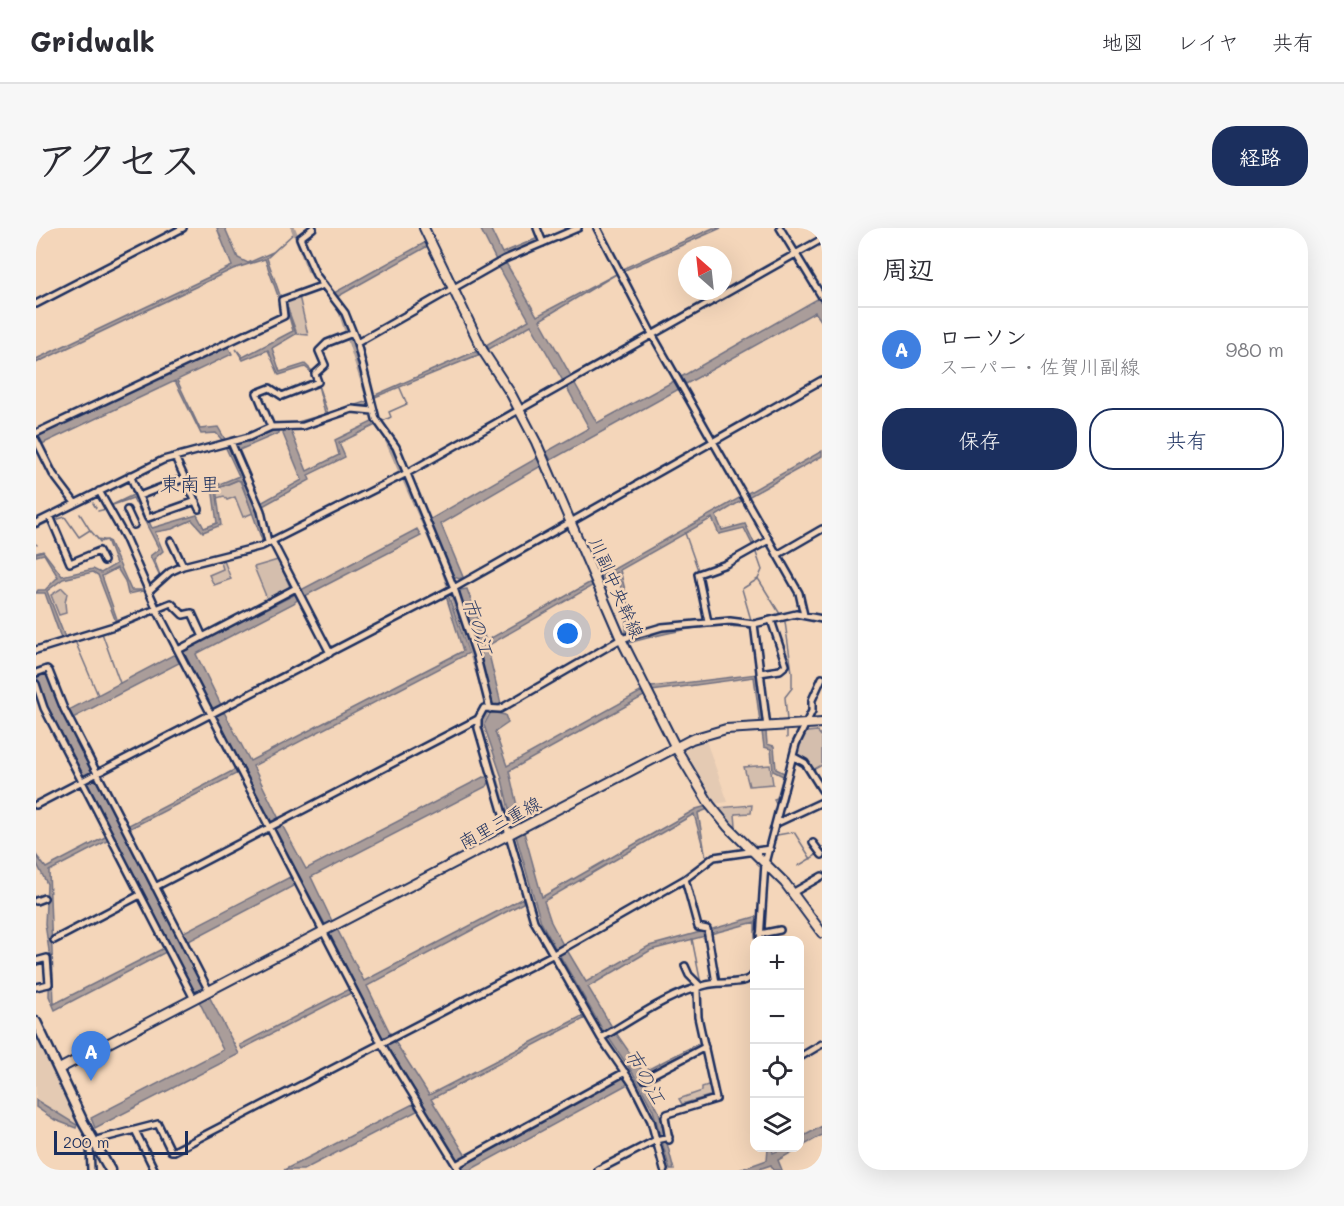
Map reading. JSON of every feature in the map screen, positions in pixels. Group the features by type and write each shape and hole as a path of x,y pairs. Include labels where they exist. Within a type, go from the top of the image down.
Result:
{"main road":[{"path":"36,1022 110,1170"}],"street":[{"path":"36,304 183,228"},
{"path":"313,228 300,238 308,261 321,286 340,304 350,334 357,343 371,392 373,411 396,447 402,473 476,654 487,708"},
{"name":"川副中央幹線","path":"424,228 483,351 519,410 571,522 621,639 676,748 710,806 794,892 822,933"},
{"path":"537,228 543,243"},
{"path":"357,343 505,259 578,228"},
{"path":"597,228 652,334 799,593 804,615"},
{"path":"780,228 822,297"},
{"path":"150,590 170,572 183,566 270,542 519,410 822,239"},
{"path":"36,433 284,316 282,300 321,286"},
{"path":"271,427 257,393 270,388 282,396 318,382 315,374 325,365 319,351 327,343 350,334"},
{"path":"36,805 451,589 822,380"},
{"path":"36,523 130,475 175,456 231,442 271,427 303,426 352,409 373,411"},
{"path":"36,440 53,474 75,503"},
{"path":"231,442 261,511 270,542 330,653"},
{"path":"175,456 199,508"},
{"path":"130,475 148,518 196,501"},
{"path":"139,496 185,478"},
{"path":"99,491 150,590 157,610 381,1043 457,1167 625,1072"},
{"path":"115,519 128,512 135,525"},
{"path":"50,516 70,563 99,551 104,561"},
{"path":"777,555 822,529"},
{"path":"708,622 698,574 726,564 769,540"},
{"path":"171,542 183,566"},
{"path":"178,650 296,588"},
{"path":"36,650 68,642 171,603 183,615 192,613 203,637"},
{"path":"487,708 498,709 621,639 662,627 730,621 754,626 785,615 804,615 822,619"},
{"path":"760,673 780,670 786,665 771,620"},
{"path":"754,626 766,727"},
{"path":"38,673 49,671 90,778 140,895 202,995"},
{"path":"760,936 765,863 796,744 812,711 812,700 822,678"},
{"path":"36,684 44,708 90,778 155,887 202,995"},
{"path":"155,887 478,719 487,708"},
{"path":"478,719 478,728 534,921 625,1072 651,1121 664,1170"},
{"name":"南里三重線","path":"59,1069 676,748 711,732 822,723"},
{"path":"794,758 805,763 822,790"},
{"path":"777,823 822,802"},
{"path":"813,843 820,854"},
{"path":"90,1170 90,1147 94,1142 160,1125 171,1150 174,1151 554,954 685,879 714,857 770,849"},
{"path":"794,892 822,876"},
{"path":"685,879 698,927 707,929 716,982"},
{"path":"54,940 140,895"},
{"path":"36,901 44,898"},
{"path":"763,936 780,930"},
{"path":"36,961 47,958 49,984 36,987"},
{"path":"598,1170 656,1140 669,1138 665,1117 667,1114 716,1098 705,1047 698,988 688,975 685,966"},
{"path":"603,1036 665,1001 698,988 716,982 750,979"},
{"path":"804,1055 822,1044"},
{"path":"644,1078 705,1047"},
{"path":"135,1130 154,1169"}],"shaded area":[{"path":"299,296 308,335 297,334 285,301"},
{"path":"238,480 253,513 243,517 235,497 227,500 224,496 217,498 216,489"},
{"path":"223,558 231,579 214,585 209,575 223,569 220,559"},
{"path":"278,560 291,589 268,601 254,567"},
{"path":"62,588 67,593 66,613 59,615 51,595"},
{"path":"817,731 822,737 822,765 811,771 804,759 796,756 799,741 807,732"},
{"path":"705,738 728,802 713,804 685,757 687,747"},
{"path":"770,765 773,784 749,786 744,767"},
{"path":"752,805 751,813 735,814 736,826 732,826 717,808"},
{"path":"36,1035 78,1119 76,1124 36,1099"},
{"path":"711,1084 713,1095 682,1104 679,1099 702,1091 702,1087"}],"water":[{"path":"217,228 225,228 238,258 248,263 273,252 293,234 267,258 281,298 279,299 265,259 233,269 36,363 36,359 232,266"},
{"path":"480,228 490,228 502,253 538,238 540,242 496,260"},
{"path":"713,228 721,228 623,271 622,269"},
{"path":"426,242 428,246 337,297 334,293"},
{"path":"506,263 537,316 618,273 540,320 571,376 563,381 531,325 489,349 486,345 529,320 499,267"},
{"path":"819,298 822,303 822,322 815,312 686,384 681,377"},
{"path":"285,302 296,334 272,348 280,372 305,364 311,370 315,381 305,367 279,375 268,350 243,360 236,349 243,357 293,331"},
{"path":"228,346 232,354 177,380 200,429 218,427 226,441 223,441 216,433 201,434 175,381 42,444 38,436"},
{"path":"476,351 478,355 373,398 373,396"},
{"path":"674,381 679,389 551,460 546,452 589,428 566,386 574,382 597,423"},
{"path":"318,385 328,414 368,401 369,406 359,407 311,423 291,424 325,414"},
{"path":"374,421 376,425 339,443 345,457 308,475 310,480 261,507 259,504 302,480 283,434 284,429 291,431 307,471 339,455 335,440"},
{"path":"279,429 279,433 237,451 234,445"},
{"path":"228,445 259,512 266,541 263,543 241,481 237,480 216,489 221,525 203,532 192,520 172,529 155,532 163,551 154,559 161,578 154,584 160,577 150,556 159,549 133,498 110,506 133,495 129,478 152,528 197,515 204,528 217,523 212,487 239,476 225,446"},
{"path":"822,451 822,456 748,497 746,494"},
{"path":"537,458 541,466 441,524 463,577 459,579 453,576 429,520"},
{"path":"741,497 743,500 716,516 722,530 745,524 755,545 753,546 744,528 719,534 712,518 620,570 629,606 628,634 626,633 626,607 617,572 600,581 598,578"},
{"path":"417,529 421,536 305,596 301,590"},
{"path":"107,541 131,590 147,590 128,594 125,581 117,568 102,576 118,622 116,622 98,575 93,572 63,579 47,591 66,640 62,641 45,593 36,593 38,590 45,590 58,577 44,554 36,556 36,553 43,551 62,576 93,569 101,573 116,564"},
{"path":"591,582 592,586 487,646 501,704 493,706 461,602 460,590 467,589 486,641"},
{"path":"296,594 298,599 294,603 196,654 221,705 213,709 182,651"},
{"path":"448,595 469,653 253,766 279,819 271,823 216,716 224,712 250,761 463,651 446,596"},
{"path":"730,623 752,625 751,628 703,627 627,643 626,640 654,634 663,629"},
{"path":"175,654 179,663 71,719 67,711"},
{"path":"47,673 61,710 94,772 83,777 48,708 37,677"},
{"path":"757,674 764,722 760,722 754,677 652,691 650,687"},
{"path":"642,691 644,696 509,771 521,823 513,827 501,775 484,725 491,712 505,715 508,723 495,732 507,766"},
{"path":"762,732 766,732 767,744 774,746 776,769 786,774 777,807 774,799 777,798 783,776 773,771 771,749 764,747"},
{"path":"236,769 238,773 129,829 127,826"},
{"path":"483,777 492,778 487,786 311,877 332,921 325,924 274,829 282,825 306,869"},
{"path":"97,778 205,987 194,992 86,783"},
{"path":"707,806 708,809 698,813 706,858 694,814 544,901 551,922 563,945 556,949 541,922 516,836 524,832 542,897 696,809"},
{"path":"107,836 109,840 49,871 54,1004 164,948 166,952 55,1010 49,996 50,957 45,924 47,884 36,862 36,855 46,868"},
{"path":"290,877 295,885 187,942 182,933"},
{"path":"523,898 523,903 367,986 391,1035 383,1039 329,933 337,929 364,981"},
{"path":"758,916 758,936 755,936 755,922 710,934 709,930"},
{"path":"704,931 705,936 651,950 588,987 612,1027 604,1032 559,954 567,950 586,982 649,946"},
{"path":"349,989 351,993 242,1049 240,1045"},
{"path":"209,996 239,1054 95,1128 91,1118 223,1050 199,1001"},
{"path":"582,1016 584,1019 431,1099 466,1156 458,1160 386,1044 394,1040 429,1095"},
{"path":"616,1033 643,1072 701,1042 702,1046 642,1078 659,1112 674,1170 670,1170 653,1110 634,1075 608,1037"},
{"path":"622,1076 628,1084 470,1170 462,1170 461,1166"},
{"path":"36,1100 77,1125 76,1128 55,1120 36,1107"},
{"path":"413,1104 417,1111 303,1170 284,1170"},
{"path":"822,1126 822,1135 804,1146 804,1136"},
{"path":"768,1152 792,1152 778,1160 782,1170 773,1170 771,1165 756,1170 739,1170 767,1160"}],"waterway":[{"name":"市の江","path":"293,228 309,270 322,287"},
{"name":"市の江","path":"340,310 367,395"},
{"path":"381,422 391,417 389,412 407,404 400,388"},
{"name":"市の江","path":"387,440 441,563 482,686"},
{"path":"93,503 96,508"},
{"path":"98,511 106,509"},
{"path":"55,520 65,517 79,537 90,530 80,514"},
{"path":"36,528 49,522"},
{"path":"685,533 698,570"},
{"path":"751,620 742,589 758,579 762,570 755,550"},
{"path":"759,580 780,614"},
{"path":"785,622 792,672 792,688 785,697 787,721"},
{"path":"102,633 120,683"},
{"path":"175,637 180,646"},
{"path":"75,641 98,695"},
{"name":"市の江","path":"485,697 487,711 481,727 511,828"},
{"path":"787,730 787,738"},
{"path":"777,835 794,832 811,859"},
{"name":"市の江","path":"513,839 518,857"},
{"path":"798,866 818,854"},
{"path":"692,939 701,984"},
{"name":"市の江","path":"596,1024 637,1085 655,1125 667,1170"}],"place":[{"name":"ローソン","path":"91,1081"}],"district":[{"name":"東南里","path":"190,484"}]}
